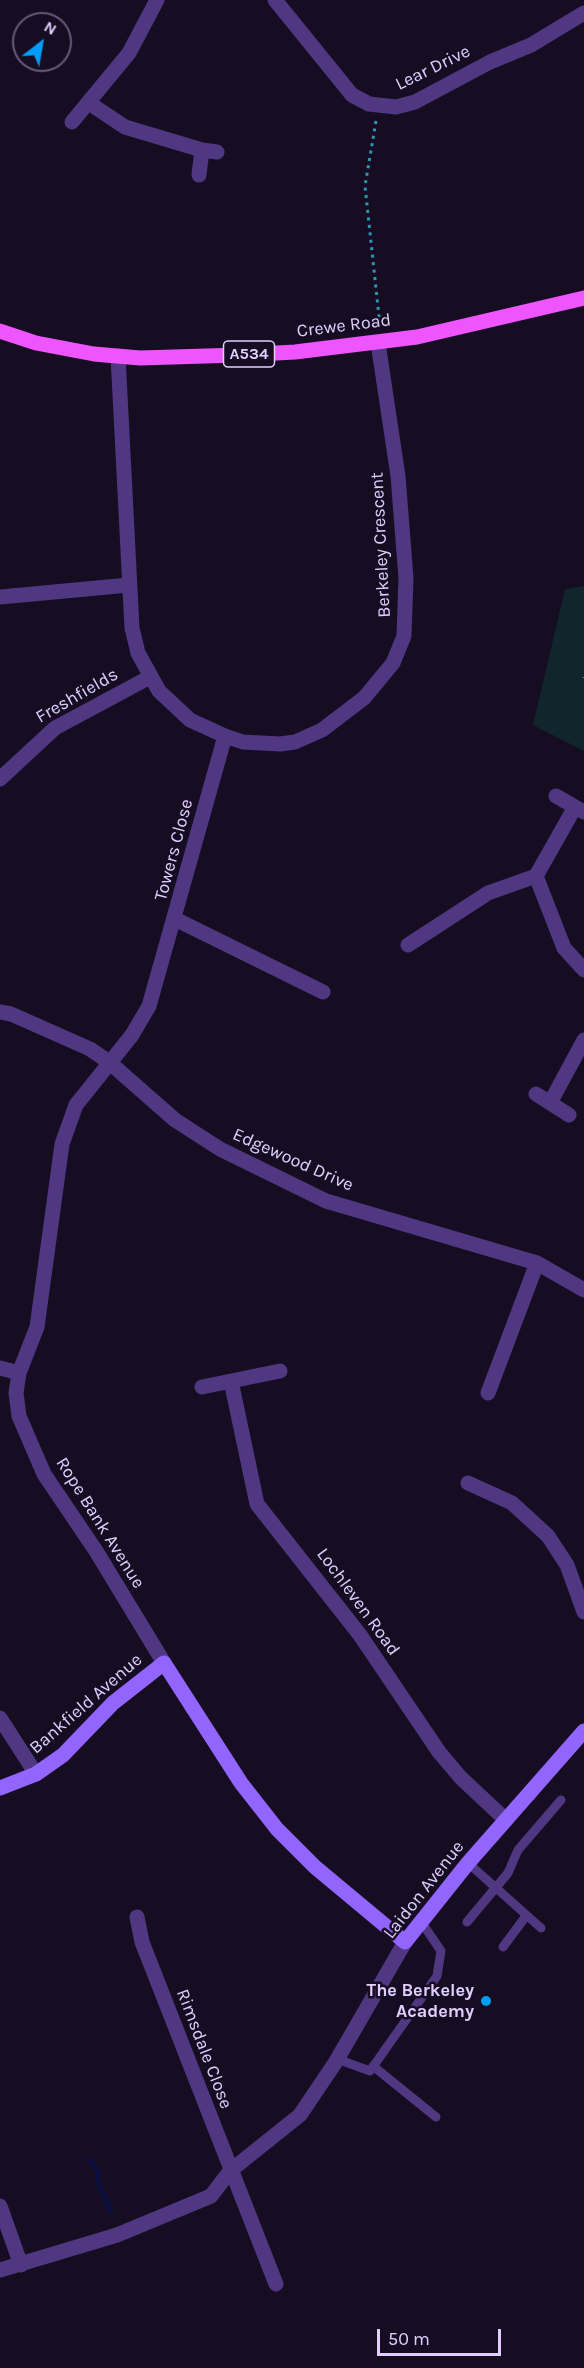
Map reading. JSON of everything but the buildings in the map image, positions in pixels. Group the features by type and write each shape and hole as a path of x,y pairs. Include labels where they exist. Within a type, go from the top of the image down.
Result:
{"main road":[{"name":"Crewe Road","path":"0,331 68,350 118,356 238,355 378,343 487,322 584,298"}],"street":[{"path":"72,122 129,53 157,0"},
{"name":"Lear Drive","path":"278,1 345,88 360,100 396,107 415,102 481,67 531,45 579,16"},
{"path":"89,103 125,127 210,151 199,175"},
{"name":"Berkeley Crescent","path":"118,356 129,585 134,639 138,653 159,691 178,711 204,728 225,736 262,744 295,742 307,738 345,715 382,678 400,650 406,610 406,578 398,476 378,343"},
{"path":"0,597 129,585"},
{"name":"Freshfields","path":"0,779 55,728 150,677"},
{"name":"Towers Close","path":"225,736 175,919 323,992"},
{"path":"408,945 488,893 536,876 579,809 556,796"},
{"path":"536,876 564,948 584,970"},
{"name":"Rope Bank Avenue","path":"175,919 149,1006 132,1035 76,1105 62,1144 37,1327 19,1373 16,1393 19,1416 44,1474 96,1551 241,1783 278,1830 315,1867 405,1942"},
{"name":"Edgewood Drive","path":"0,1012 90,1049 109,1062 175,1120 220,1149 326,1201 537,1263 584,1290"},
{"path":"550,1102 584,1040"},
{"path":"536,1094 569,1115"},
{"path":"488,1394 537,1263"},
{"path":"0,1368 19,1373"},
{"path":"202,1387 280,1371"},
{"name":"Lochleven Road","path":"231,1381 257,1504 360,1635 439,1752 461,1778 506,1820"},
{"path":"468,1483 512,1503 548,1536 571,1573 584,1612"},
{"name":"Bankfield Avenue","path":"0,1788 36,1774 63,1755 113,1703 164,1663"},
{"path":"0,1718 36,1774"},
{"name":"Laidon Avenue","path":"0,2270 117,2235 211,2196 230,2171 300,2115 337,2059 420,1920 584,1731"},
{"name":"Rimsdale Close","path":"138,1917 134,1942 276,2284"},
{"path":"0,2206 21,2265"}],"lane":[{"path":"467,1922 508,1873 518,1850 561,1800"},
{"path":"468,1863 541,1928"},
{"path":"503,1947 526,1916"},
{"path":"337,2059 370,2071 437,1976 441,1951 420,1920"},
{"path":"373,2066 436,2117"}],"path":[{"path":"378,105 365,186 380,324 378,343"}],"shaded area":[{"path":"584,586 584,751 533,725 565,589"}],"waterway":[{"path":"90,2160 98,2172 98,2183 111,2212"}],"place":[{"name":"The Berkeley Academy","path":"486,2001"}]}
